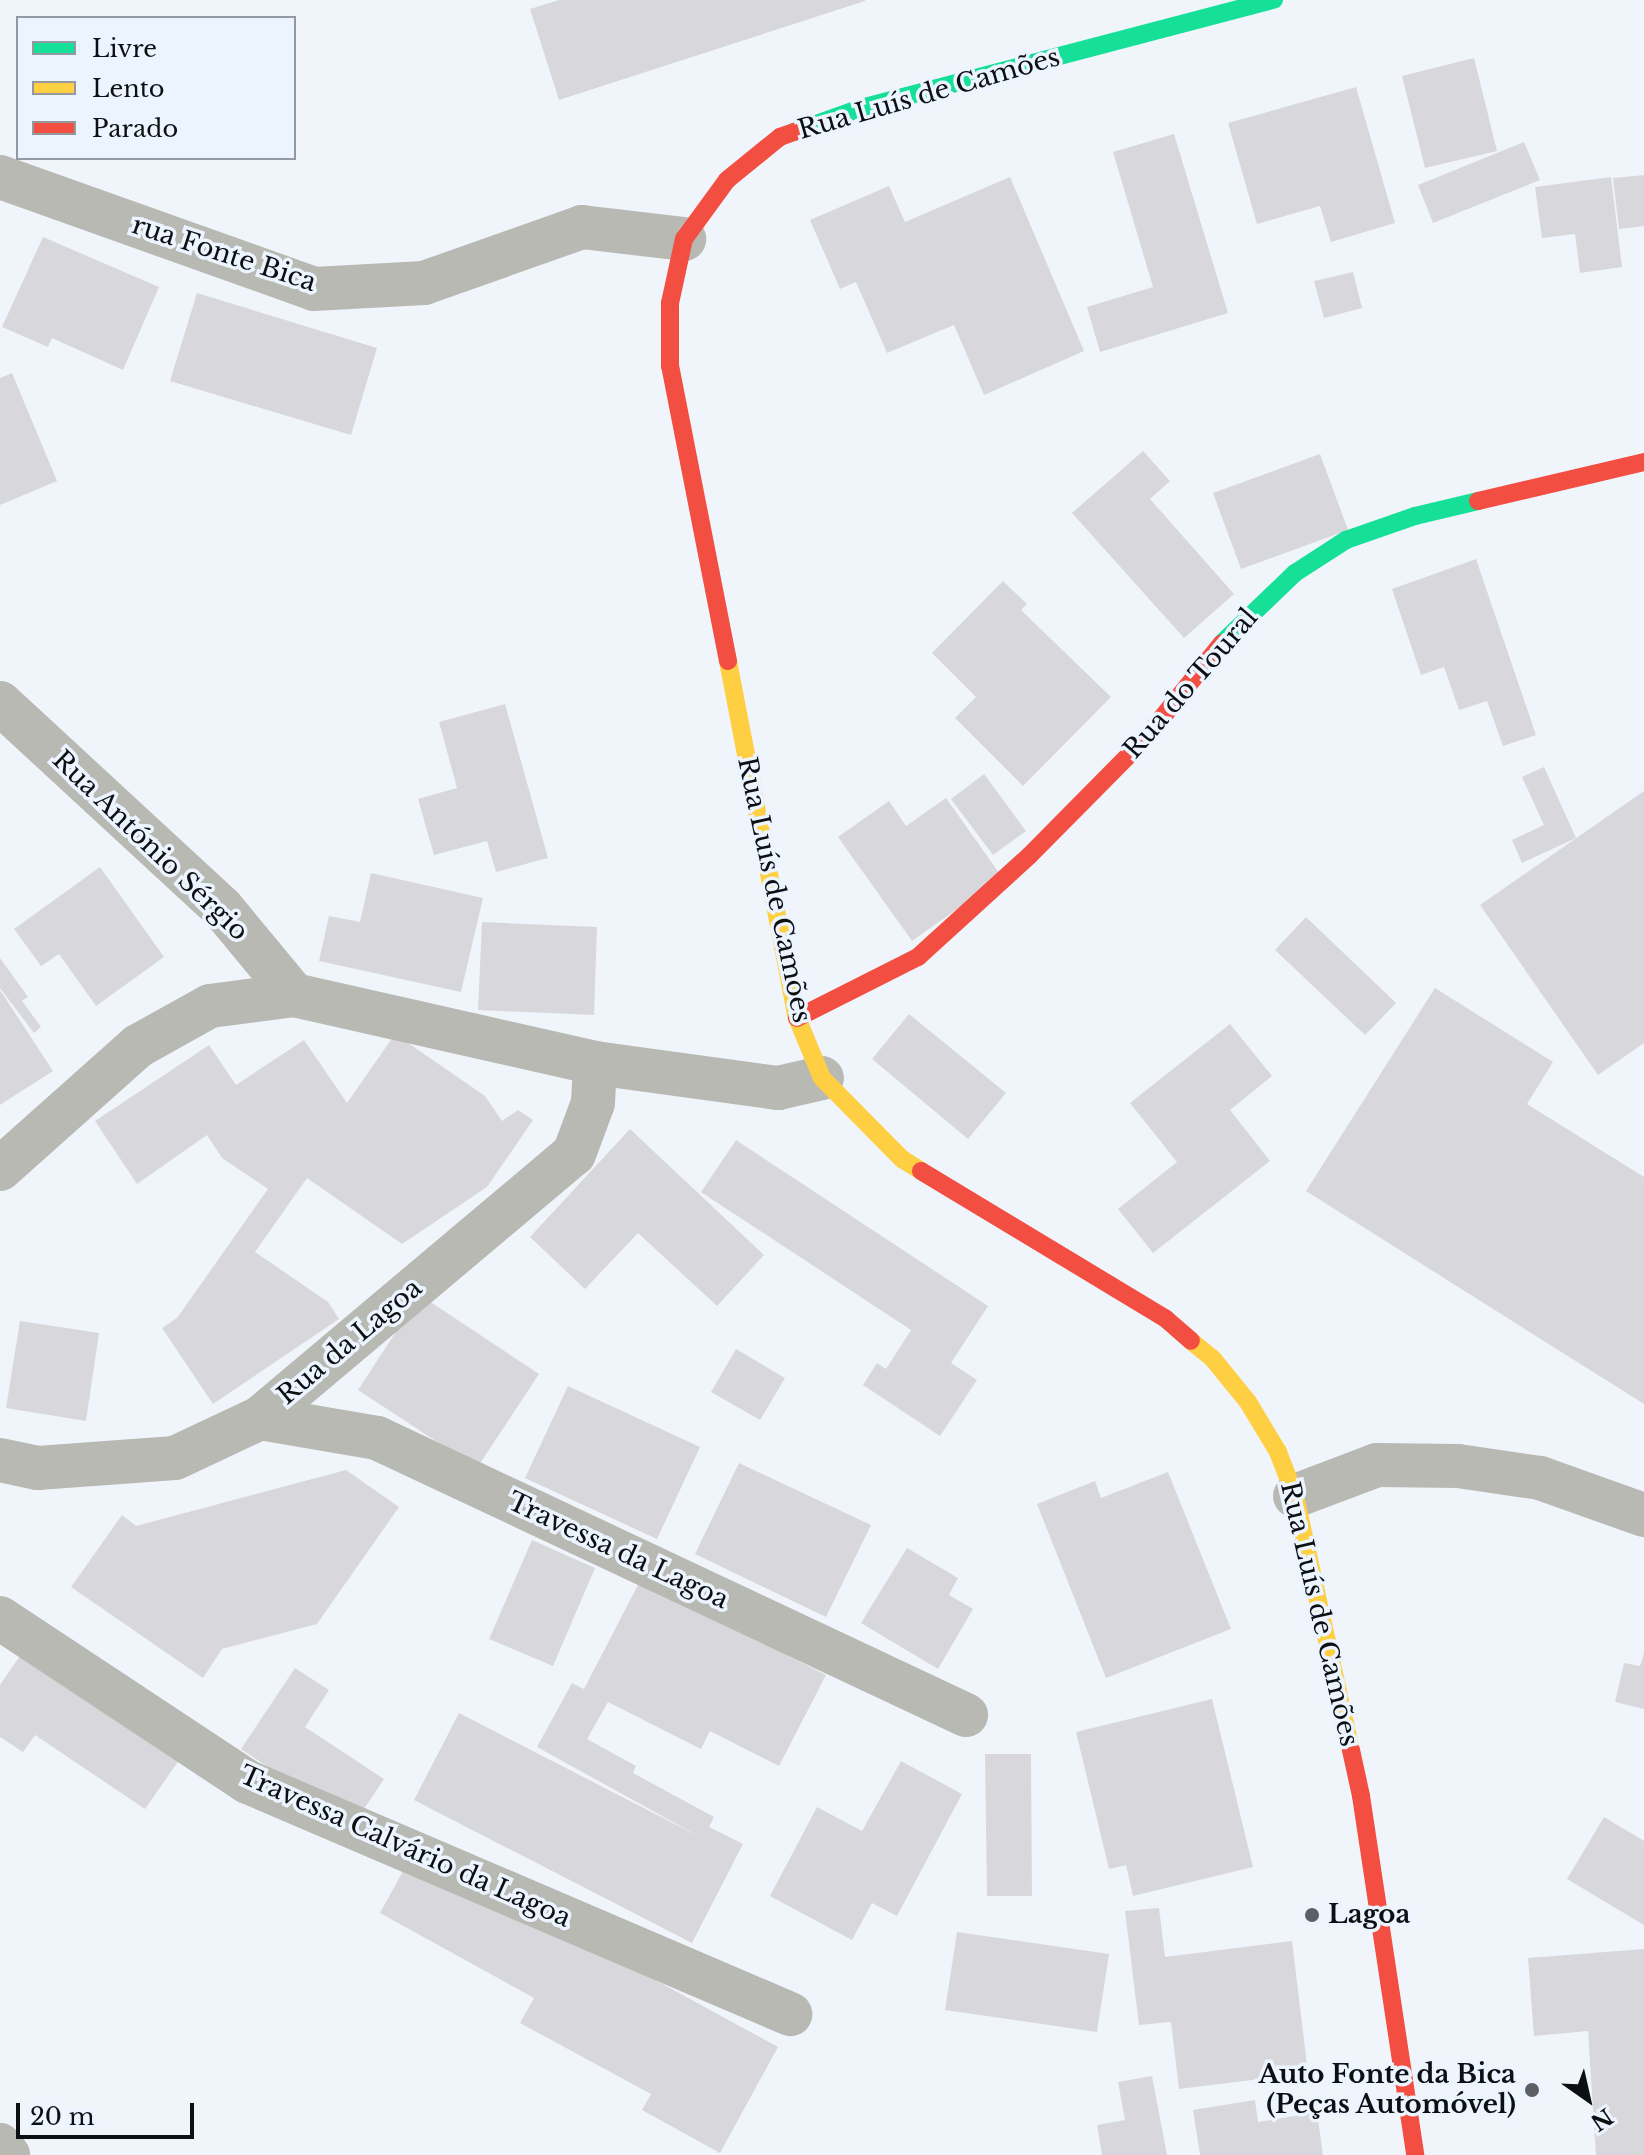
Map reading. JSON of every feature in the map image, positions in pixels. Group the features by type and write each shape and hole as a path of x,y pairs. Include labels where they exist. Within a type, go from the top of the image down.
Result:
{"main road":[{"name":"Rua Luís de Camões","path":"1274,0 861,108 780,137 727,180 684,239 670,303 670,366 797,1018 822,1078 902,1159 1166,1319 1213,1359 1248,1402 1278,1452 1295,1496 1361,1796 1415,2155"},
{"name":"Rua do Toural","path":"797,1018 918,957 1030,855 1144,740 1234,628 1295,573 1346,540 1415,516 1644,462"}],"street":[{"name":"rua Fonte Bica","path":"0,177 314,289 424,283 582,227 684,239"},
{"name":"Rua António Sérgio","path":"0,703 222,908 294,995"},
{"path":"0,1169 138,1046 210,1006 294,995 595,1063 778,1088 822,1078"},
{"name":"Rua da Lagoa","path":"0,1460 38,1468 175,1458 260,1418 574,1154 593,1103 595,1063"},
{"name":"Travessa da Lagoa","path":"260,1418 377,1438 966,1715"},
{"path":"1295,1496 1377,1465 1458,1466 1540,1478 1644,1515"},
{"name":"Travessa Calvário da Lagoa","path":"0,1618 248,1782 790,2014"},
{"path":"0,2145 8,2155"}],"building":[{"path":"559,0 865,1 559,100 530,9"},
{"path":"1474,58 1497,151 1425,168 1402,76"},
{"path":"1356,87 1395,223 1331,242 1320,206 1257,224 1228,123"},
{"path":"1174,134 1228,313 1100,352 1087,307 1153,287 1113,152"},
{"path":"1524,142 1540,180 1433,223 1418,185"},
{"path":"1644,175 1644,226 1619,229 1613,178"},
{"path":"1010,177 1084,351 984,395 954,325 887,353 856,282 840,289 810,220 889,186 905,222"},
{"path":"1611,177 1622,267 1580,273 1575,234 1542,238 1535,187"},
{"path":"43,237 159,287 123,370 52,338 48,347 2,327"},
{"path":"1353,272 1362,308 1324,318 1314,281"},
{"path":"197,293 377,348 351,435 170,381"},
{"path":"12,373 57,481 0,505 0,378"},
{"path":"1143,451 1170,481 1150,499 1234,594 1184,638 1072,513"},
{"path":"1320,454 1348,530 1241,569 1213,493"},
{"path":"1476,559 1536,735 1503,746 1487,701 1459,710 1444,667 1421,675 1392,589"},
{"path":"1003,581 1027,604 1021,610 1111,697 1023,786 955,718 976,697 932,653"},
{"path":"505,704 548,858 496,872 487,841 434,855 418,799 457,788 439,722"},
{"path":"1544,767 1576,838 1522,863 1512,840 1544,825 1522,777"},
{"path":"984,774 1026,831 993,855 951,799"},
{"path":"1644,791 1644,1043 1598,1075 1480,905"},
{"path":"946,798 1002,877 912,941 838,837 889,801 906,826"},
{"path":"100,867 164,957 96,1006 59,954 41,966 14,929"},
{"path":"371,873 483,898 461,992 319,961 329,916 360,922"},
{"path":"1306,917 1396,1003 1365,1035 1275,950"},
{"path":"482,922 597,927 594,1015 478,1010"},
{"path":"0,958 28,997 22,1001 41,1027 34,1033 0,988"},
{"path":"1435,988 1553,1062 1527,1104 1644,1177 1644,1404 1306,1191"},
{"path":"0,990 53,1071 0,1105"},
{"path":"909,1014 1006,1093 968,1139 872,1059"},
{"path":"1230,1024 1272,1076 1230,1110 1270,1161 1153,1253 1118,1209 1177,1162 1130,1103"},
{"path":"395,1034 485,1096 502,1121 518,1110 533,1120 487,1187 402,1244 307,1178 255,1252 328,1302 339,1319 213,1404 162,1328 177,1318 268,1189 222,1158 207,1135 137,1184 95,1121 209,1045 236,1085 304,1040 347,1103"},
{"path":"630,1129 764,1255 717,1306 638,1233 585,1289 530,1237"},
{"path":"736,1140 988,1306 951,1363 977,1380 940,1436 863,1385 877,1363 886,1369 911,1330 701,1192"},
{"path":"420,1295 539,1374 477,1468 358,1390"},
{"path":"20,1321 99,1333 86,1421 6,1408"},
{"path":"736,1349 785,1378 760,1420 711,1392"},
{"path":"568,1386 700,1447 657,1539 525,1478"},
{"path":"739,1463 871,1525 826,1617 695,1554"},
{"path":"346,1470 399,1507 317,1624 222,1649 203,1678 71,1587 122,1515 136,1526"},
{"path":"1168,1472 1231,1629 1106,1678 1037,1504 1095,1481 1101,1498"},
{"path":"532,1540 595,1568 553,1666 489,1639"},
{"path":"907,1548 958,1578 949,1595 973,1609 938,1669 861,1623"},
{"path":"640,1581 826,1675 779,1766 710,1731 701,1749 608,1702 587,1739 636,1766 633,1773 714,1817 709,1827 743,1844 692,1943 414,1800 459,1713 702,1838 537,1747 572,1683 584,1689"},
{"path":"24,1650 182,1756 145,1809 35,1735 23,1752 0,1737 0,1685"},
{"path":"1644,1653 1644,1709 1615,1702 1624,1663 1640,1666"},
{"path":"295,1668 329,1690 305,1727 384,1779 354,1824 241,1749"},
{"path":"1212,1699 1253,1867 1133,1896 1126,1865 1109,1869 1076,1732"},
{"path":"985,1754 1031,1754 1032,1896 987,1896"},
{"path":"901,1761 962,1794 897,1916 872,1903 852,1940 770,1896 817,1807 862,1831"},
{"path":"1604,1817 1644,1841 1644,1925 1567,1879"},
{"path":"415,1849 778,2047 720,2153 642,2110 651,2094 520,2023 534,1998 380,1913"},
{"path":"1159,1908 1165,1957 1292,1941 1308,2073 1179,2089 1171,2022 1139,2025 1125,1911"},
{"path":"957,1932 1109,1954 1097,2032 945,2010"},
{"path":"1644,1949 1644,2155 1596,2155 1588,2031 1534,2036 1528,1958"},
{"path":"1152,2076 1167,2155 1102,2155 1097,2125 1125,2120 1118,2082"},
{"path":"1255,2100 1258,2122 1317,2112 1323,2155 1200,2155 1193,2110"}],"traffic: fast":[{"path":"794,132 861,108 1274,0"},
{"path":"1222,643 1295,573 1346,540 1415,516 1478,501"}],"traffic: slow":[{"path":"728,661 797,1018 822,1078 902,1159 921,1171"},
{"path":"1191,1341 1213,1359 1248,1402 1278,1452 1295,1496 1351,1750"}],"traffic: jam":[{"path":"728,661 670,366 670,303 684,239 727,180 780,137 794,132"},
{"path":"1478,501 1644,462"},
{"path":"797,1018 918,957 1030,855 1144,740 1222,643"},
{"path":"921,1171 1166,1319 1191,1341"},
{"path":"1351,1750 1361,1796 1415,2155"}],"place":[{"name":"Lagoa","path":"1312,1915"},
{"name":"Auto Fonte da Bica (Peças Automóvel)","path":"1532,2090"}]}
